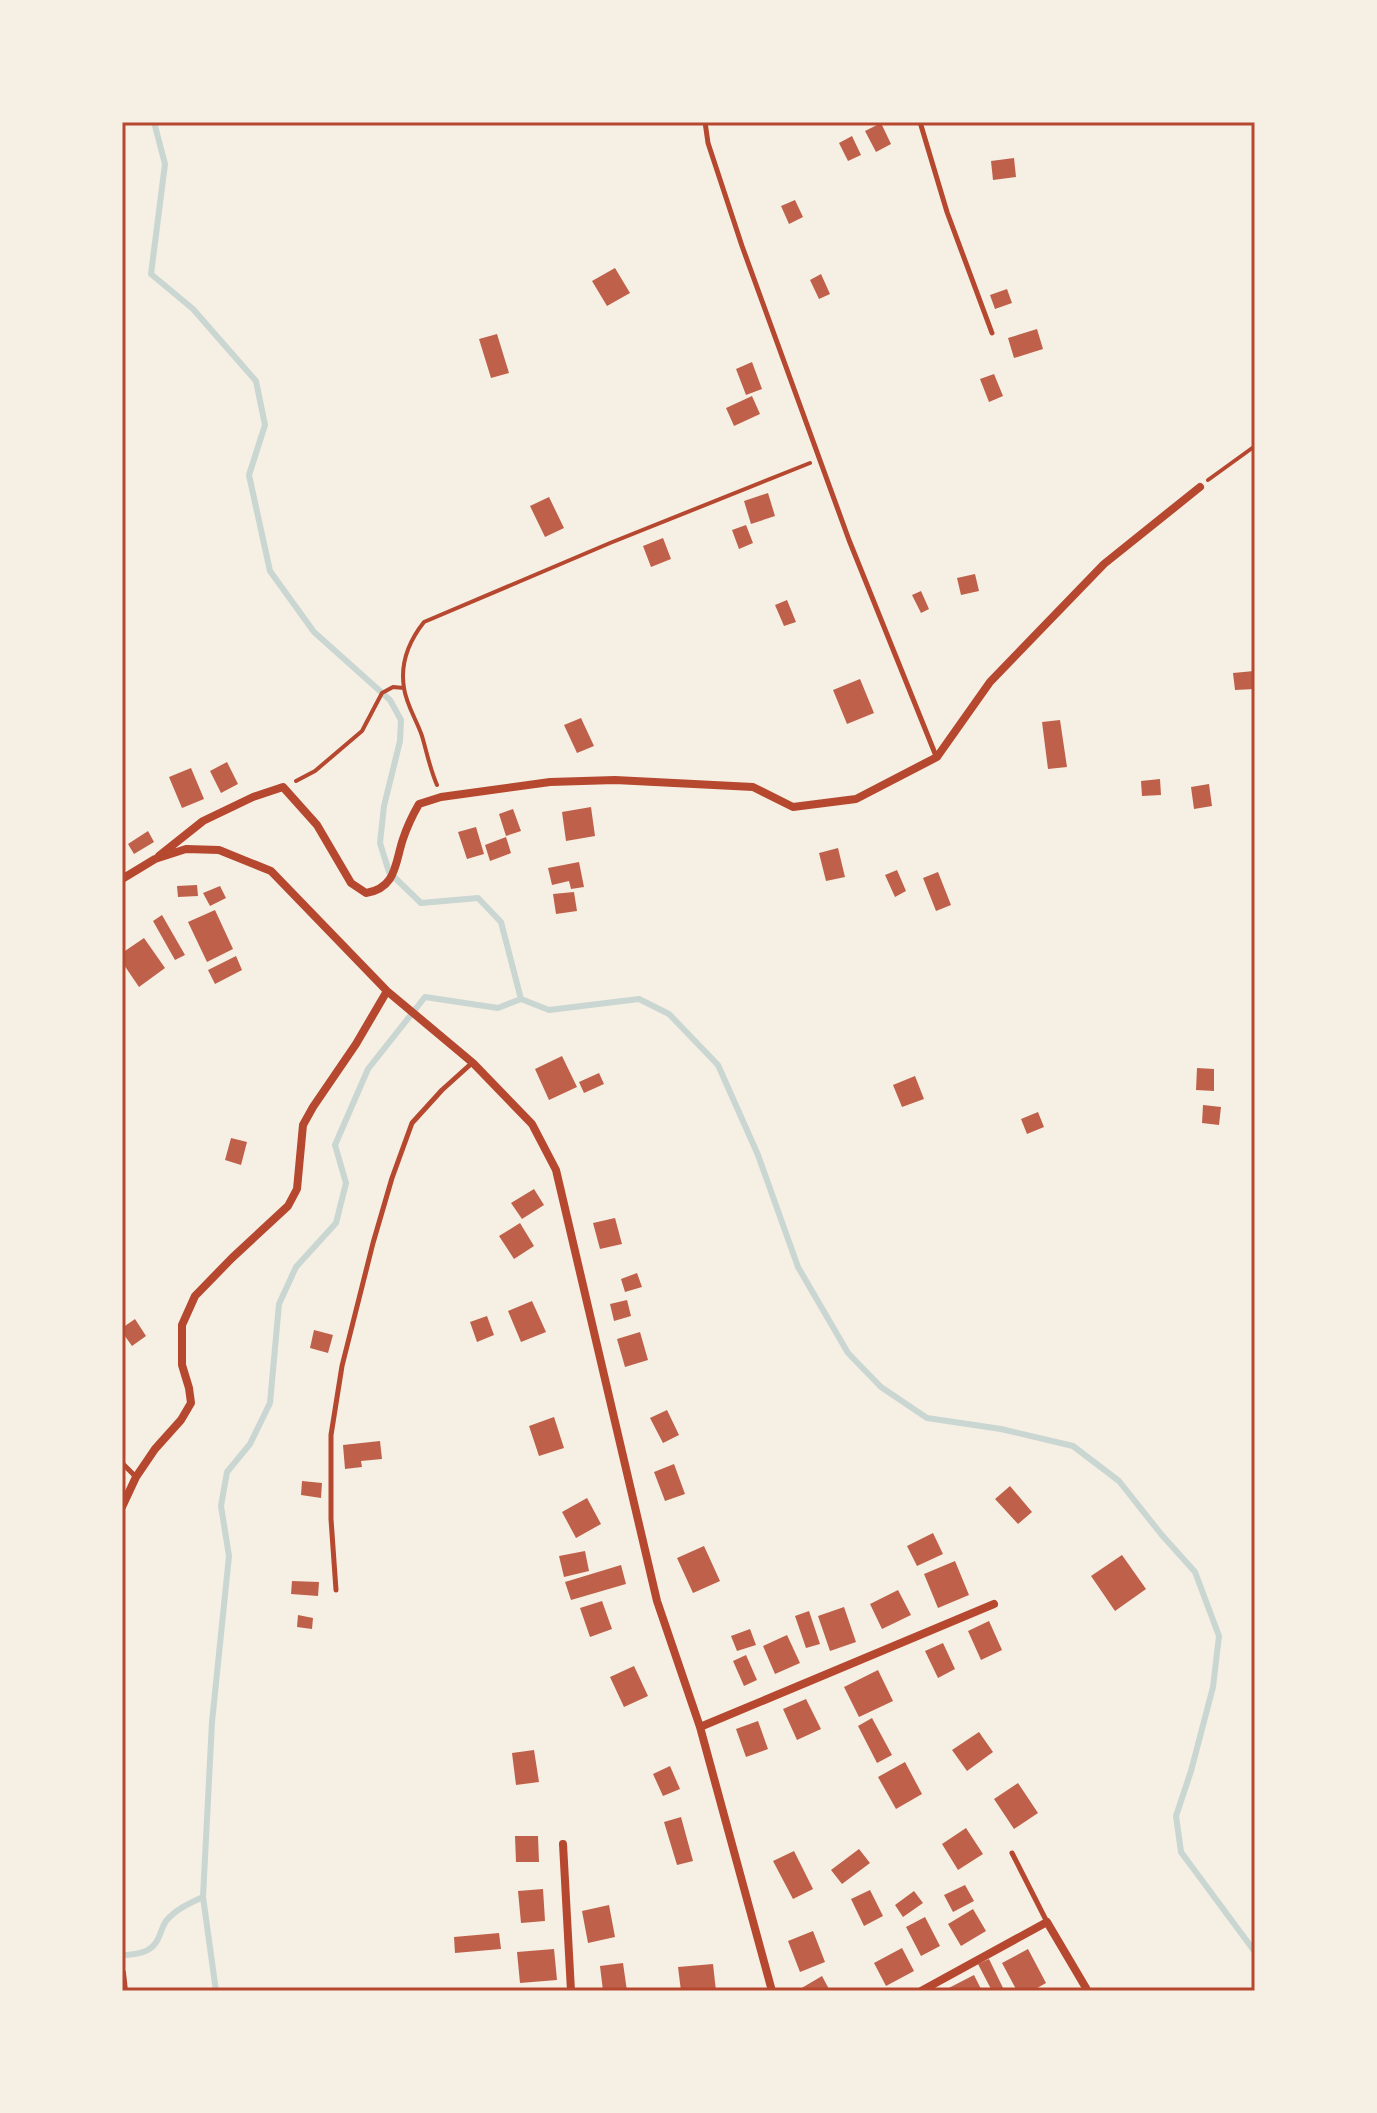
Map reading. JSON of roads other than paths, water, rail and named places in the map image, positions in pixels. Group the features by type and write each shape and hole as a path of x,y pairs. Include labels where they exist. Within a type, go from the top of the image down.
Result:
{"street":[{"path":"122,879 155,859 203,821 253,797 283,787 317,825 351,883 366,893 382,887 397,867 405,833 419,804 441,797 550,782 615,780 753,787 793,807 856,799 937,757 990,682 1104,564 1200,487"},
{"path":"155,859 186,849 219,850 271,871 387,991 473,1063 532,1124 556,1170 657,1601 700,1727 772,1991"},
{"path":"122,1507 136,1477 191,1403 182,1365 182,1325 195,1296 288,1206 297,1189 303,1125 387,991"},
{"path":"700,1727 994,1604"},
{"path":"563,1844 571,1991"},
{"path":"921,1991 1047,1922 1086,1988"},
{"path":"122,1973 124,1991"}],"lane":[{"path":"705,122 708,143 742,246 819,459 937,757"},
{"path":"920,122 947,212 992,333"},
{"path":"336,1590 331,1519 331,1435 342,1366 373,1243 412,1123 442,1090 473,1063"},
{"path":"122,1463 136,1477"},
{"path":"1012,1853 1047,1922"}],"waterway":[{"path":"154,122 165,164 151,274 193,309 256,381 265,425 249,475 270,571 314,632 390,700 401,720 400,741 384,806 380,843 389,872 421,903 478,898 501,922 521,999 549,1010 639,999 669,1014 718,1065 758,1155 798,1267 848,1353 881,1387 927,1418 1001,1429 1073,1446 1119,1481 1195,1572 1219,1636 1213,1687 1176,1816 1181,1852 1255,1952"},
{"path":"216,1991 203,1897 212,1722 229,1556 221,1506 227,1472 250,1444 270,1403 279,1304 296,1267 336,1223 346,1183 335,1145 368,1069 425,997 498,1008 521,999"},
{"path":"126,1955 149,1950 170,1917 203,1897"}]}
